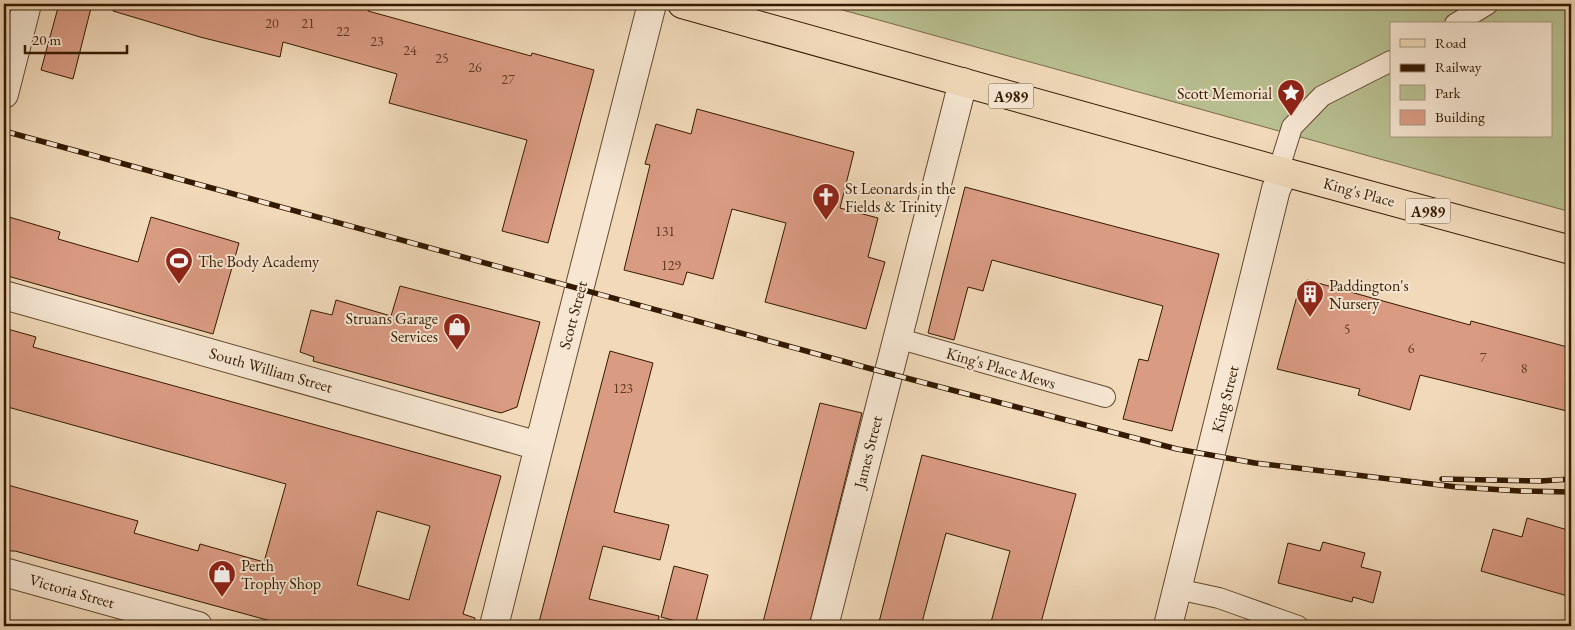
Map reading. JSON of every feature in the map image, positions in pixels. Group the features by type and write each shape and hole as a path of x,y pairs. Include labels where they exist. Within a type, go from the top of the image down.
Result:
{"main road":[{"name":"A989","path":"682,4 963,82"},
{"name":"King's Place","path":"963,82 1571,250"}],"street":[{"path":"4,94 27,4"},
{"name":"Scott Street","path":"494,626 538,446 652,4"},
{"name":"James Street","path":"824,626 963,82"},
{"name":"King Street","path":"1168,626 1276,189 1284,172"},
{"name":"South William Street","path":"4,295 538,446"},
{"name":"Victoria Street","path":"4,572 187,625"}],"lane":[{"path":"1458,22 1488,4"},
{"path":"1284,172 1282,159 1292,127 1322,96 1390,62"},
{"name":"King's Place Mews","path":"897,338 1105,397"},
{"path":"1177,589 1219,598 1298,626"}],"green space":[{"path":"821,4 1571,4 1571,212"}],"building":[{"path":"59,4 92,4 73,79 41,70"},
{"path":"114,4 370,4 368,11 531,56 532,53 594,70 548,243 502,231 527,140 389,103 397,74 283,42 280,57 200,37 113,11"},
{"name":"St Leonards in the Fields & Trinity","path":"697,109 854,152 840,208 878,218 868,257 885,262 866,329 765,302 786,223 732,209 713,279 687,272 683,285 624,270 650,165 645,164 656,124 691,134"},
{"path":"965,187 1219,254 1172,431 1123,419 1139,359 1148,361 1163,306 992,260 983,291 968,287 954,340 928,333"},
{"path":"9,217 60,232 58,239 138,262 151,217 239,243 213,334 4,275 4,235"},
{"path":"1307,280 1470,325 1471,321 1571,348 1571,412 1420,375 1410,410 1358,395 1360,389 1277,369 1297,296 1303,297"},
{"name":"Struans Garage Services","path":"400,286 540,322 517,407 501,413 313,361 314,357 300,352 311,310 332,315 336,300 391,316"},
{"path":"4,328 36,337 33,347 501,476 463,614 475,618 474,626 289,626 15,551 4,551 4,484 138,521 134,533 198,551 200,544 264,562 286,484 4,406","holes":["377,511 430,526 409,600 357,585"]},
{"path":"610,351 653,363 614,512 669,525 660,560 603,546 589,599 659,616 658,626 538,626"},
{"path":"820,403 862,413 809,626 762,626"},
{"path":"922,455 1076,494 1040,626 990,626 1010,551 946,533 921,626 878,626"},
{"path":"1527,518 1571,531 1571,597 1481,571 1493,529 1522,537"},
{"path":"1323,542 1365,553 1361,567 1381,572 1373,603 1353,597 1352,602 1278,583 1288,543 1320,551"},
{"path":"674,566 708,575 695,626 661,617"}],"railway":[{"path":"4,131 868,368 1177,449 1255,463 1457,487 1571,492"},
{"path":"1442,479 1541,481 1571,479"}],"place":[{"name":"Scott Memorial","path":"1291,117"},
{"name":"St Leonards in the Fields & Trinity","path":"826,221"},
{"name":"The Body Academy","path":"179,285"},
{"name":"Paddington's Nursery","path":"1310,318"},
{"name":"Struans Garage Services","path":"457,351"},
{"name":"Perth Trophy Shop","path":"222,598"}]}
